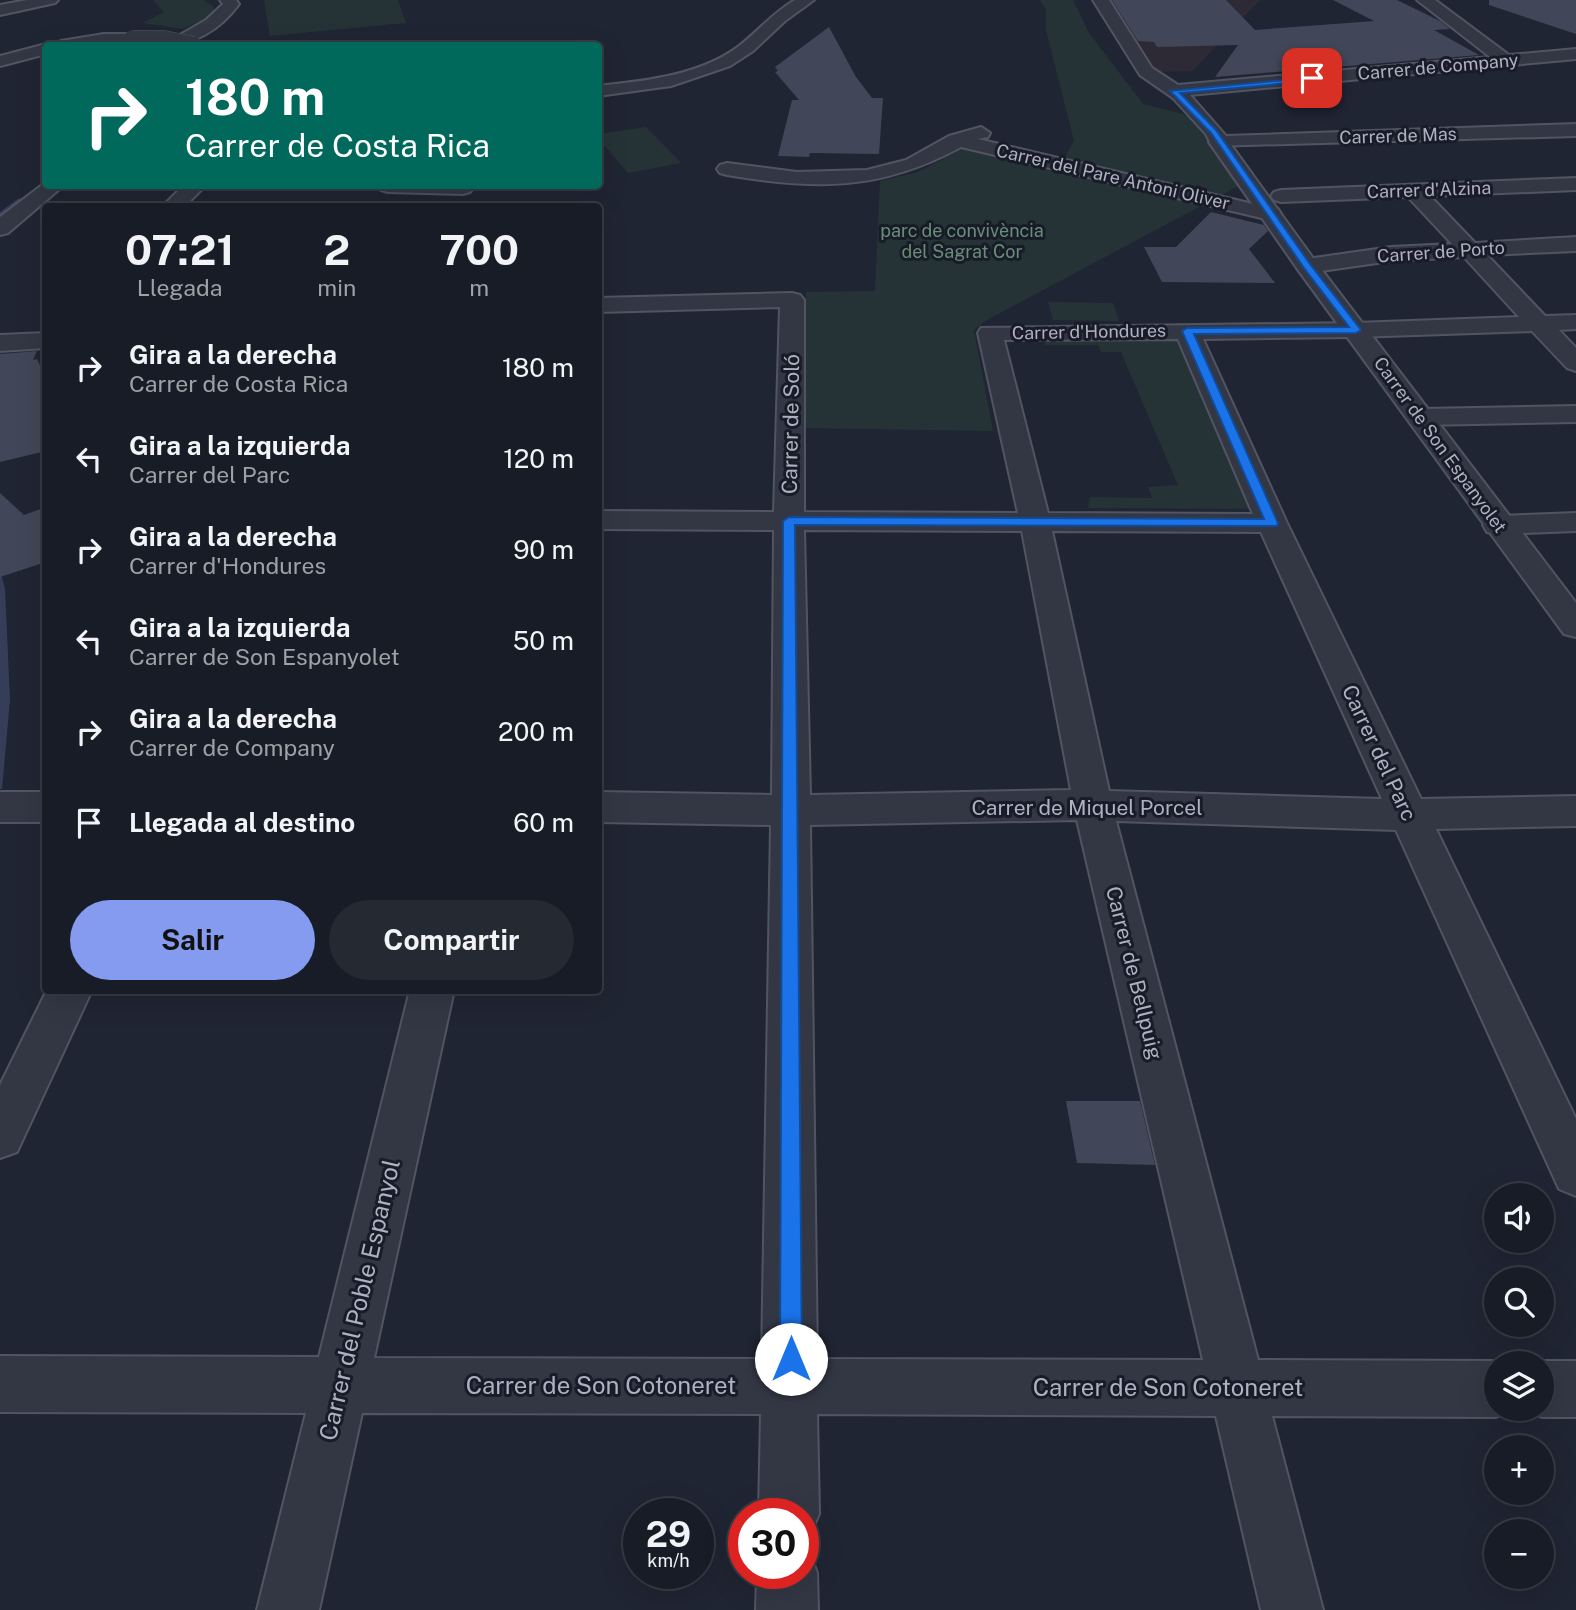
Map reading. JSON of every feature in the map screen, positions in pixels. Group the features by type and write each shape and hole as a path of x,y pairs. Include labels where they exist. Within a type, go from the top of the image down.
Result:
{"street":[{"path":"0,10 50,0"},
{"path":"176,42 227,11 231,4 228,0"},
{"path":"602,92 650,86 696,73 736,56 791,7 806,0"},
{"name":"Carrer de Son Espanyolet","path":"1101,0 1146,71 1174,91 1214,132 1219,142 1276,205 1307,266 1576,626"},
{"path":"1425,0 1505,60"},
{"path":"86,42 104,39 163,39 178,42"},
{"path":"0,61 42,50"},
{"name":"Carrer de Company","path":"1174,91 1576,54"},
{"name":"Carrer de Mas","path":"1219,142 1576,130"},
{"name":"Carrer del Pare Antoni Oliver","path":"727,169 791,178 854,177 914,164 956,140 984,132"},
{"name":"Carrer del Pare Antoni Oliver","path":"956,140 1276,205"},
{"path":"6,214 42,174"},
{"name":"Carrer d'Alzina","path":"1276,205 1413,190 1576,184"},
{"path":"6,214 48,189"},
{"path":"176,203 192,189"},
{"path":"419,189 461,193"},
{"path":"1413,190 1576,363"},
{"name":"Carrer de Porto","path":"1307,266 1391,254 1576,244"},
{"name":"Carrer de Soló","path":"602,305 792,300 789,521 789,1498"},
{"name":"Carrer d'Hondures","path":"990,333 1356,330 1576,322"},
{"name":"Carrer del Parc","path":"1187,331 1407,815 1576,1172"},
{"name":"Carrer de Bellpuig","path":"990,333 1035,522 1093,805 1292,1610"},
{"path":"0,343 42,340"},
{"path":"1422,417 1576,414"},
{"path":"602,520 1272,523"},
{"path":"1498,525 1576,522"},
{"name":"Carrer de Miquel Porcel","path":"602,807 791,810 1093,805 1407,815 1576,811"},
{"path":"3,807 42,807"},
{"path":"0,1135 68,994"},
{"name":"Carrer del Poble Espanyol","path":"288,1610 431,994"},
{"name":"Carrer de Son Cotoneret","path":"0,1384 1484,1389"},
{"path":"1554,1389 1576,1389"},
{"path":"787,1589 787,1610"}],"shaded area":[{"path":"1111,0 1260,0 1192,71 1157,72"}],"green space":[{"path":"153,0 204,0 214,7 213,15 183,29 143,23 164,12"},
{"path":"264,0 398,0 406,23 270,36"},
{"name":"parc de convivència del Sagrat Cor","path":"1040,0 1073,0 1089,33 1143,104 1183,114 1199,124 1240,185 985,321 974,330 993,431 803,428 806,292 875,291 880,181 918,172 964,148 1051,170 1065,157 1074,141 1046,30 1046,9"},
{"path":"646,127 681,163 628,173 602,143 602,134"},
{"path":"1048,302 1113,303 1119,321 1053,320"},
{"path":"1182,334 1257,509 1088,508 1090,497 1152,498 1148,487 1178,485 1121,352 1101,352 1098,345 1045,345 1041,335"}],"water":[{"path":"0,570 5,589 10,700 2,789 0,789"}],"building":[{"path":"1112,0 1226,0 1255,30 1374,21 1333,0 1397,0 1440,21 1450,29 1434,30 1479,55 1215,77 1238,45 1157,47 1154,42 1138,41"},
{"path":"1489,0 1576,0 1576,34 1489,5"},
{"path":"829,27 856,77 872,98 883,98 879,154 810,153 809,157 778,156 792,100 799,100 775,72 778,71 775,67"},
{"path":"1211,212 1264,225 1268,231 1249,249 1275,283 1162,282 1144,247 1176,247"},
{"path":"37,351 33,360 37,359 42,370 42,452 0,462 0,354"},
{"path":"0,493 24,515 42,508 42,563 0,577"},
{"path":"1066,1101 1140,1101 1155,1165 1077,1163"}],"waterway":[{"path":"0,215 19,200"}],"route":[{"path":"791,1359 789,521 1272,523 1187,331 1356,330 1307,266 1214,132 1174,91 1312,78"}]}
